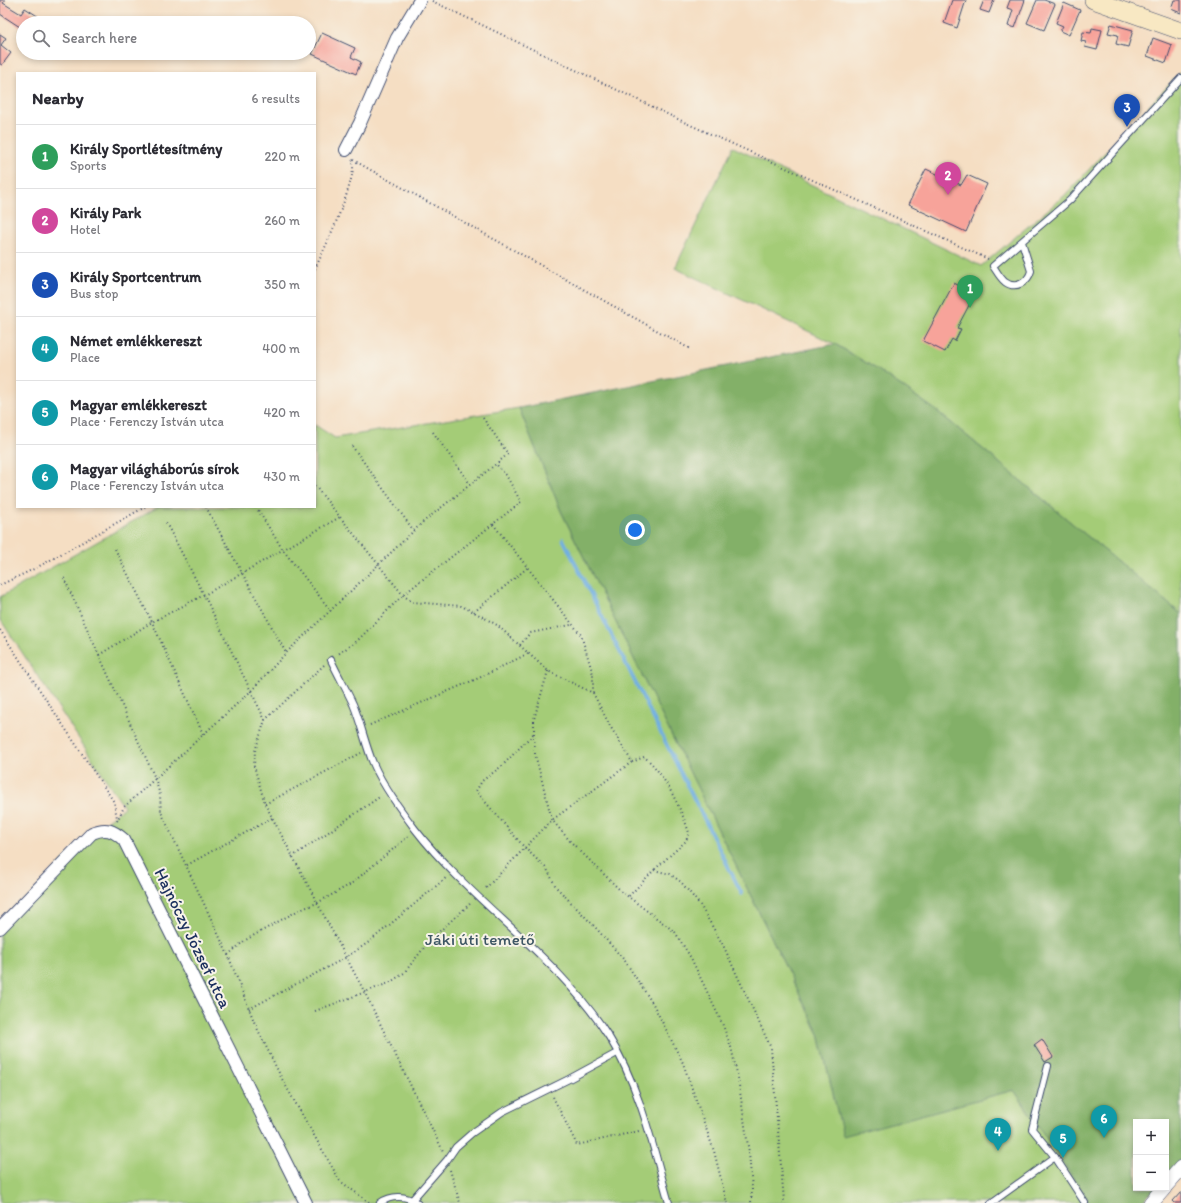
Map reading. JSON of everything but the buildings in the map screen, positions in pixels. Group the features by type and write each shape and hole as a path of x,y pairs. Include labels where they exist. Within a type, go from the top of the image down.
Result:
{"main road":[{"path":"1093,0 1181,31"}],"street":[{"path":"346,150 360,123 397,38 420,0"},
{"path":"0,928 92,833 115,824"},
{"name":"Hajnóczy József utca","path":"115,824 134,856 306,1203"},
{"path":"1169,1182 1181,1168"},
{"path":"1151,1203 1161,1191"}],"lane":[{"path":"1022,242 1030,266 1029,276 1026,280 1017,285 1008,284 1001,278 995,265 1074,195 1181,78"},
{"path":"331,660 353,704 373,764 388,791 415,830 452,872 562,979 587,1007 609,1038 633,1087 648,1128 669,1203"},
{"path":"380,1203 393,1197 403,1197 415,1201 456,1147 502,1112 617,1053"},
{"path":"1048,1066 1032,1129 1055,1157 1085,1203"},
{"path":"992,1203 1055,1157"}],"path":[{"path":"431,0 686,123 995,265"},
{"path":"316,267 348,192 354,164 350,158 690,349"},
{"path":"115,824 124,807 251,691 286,654 414,531 508,454 483,418"},
{"path":"433,432 470,484"},
{"path":"352,446 414,531"},
{"path":"460,1203 447,1160 365,993 345,958 265,804 254,766 255,751 265,720 331,660 358,640 403,595 521,502 506,476 496,464"},
{"path":"316,487 403,595 412,602 460,606 474,612 497,625 548,671 593,693"},
{"path":"0,585 36,568 143,508"},
{"path":"207,508 286,654"},
{"path":"257,508 283,550 331,611"},
{"path":"99,655 152,622 204,595 340,517"},
{"path":"166,523 204,595 265,720"},
{"path":"493,524 581,635 593,674 593,693 610,726 632,762"},
{"path":"115,549 152,622 204,734"},
{"path":"474,612 527,568"},
{"path":"64,578 155,778 160,795 161,812 228,955 249,1009 283,1081 340,1181 370,1203"},
{"path":"520,645 530,633 572,625"},
{"path":"0,630 114,802 115,824"},
{"path":"361,729 481,677 529,653"},
{"path":"548,671 534,719 534,734 535,754 552,820 570,841 622,892 675,932 691,958 722,1023 731,1047 738,1078 749,1152 752,1189 751,1203"},
{"path":"534,734 502,766 482,781 476,791 524,847 547,869 556,887 595,927 625,961 653,1004 683,1064 714,1151 727,1203"},
{"path":"265,804 368,749"},
{"path":"315,1011 389,983 404,973 431,939 478,896 524,847 552,820 632,762 644,757 652,763 684,815 690,833 686,841 654,870 629,896"},
{"path":"292,857 388,791"},
{"path":"187,865 272,818"},
{"path":"228,955 251,938 297,910 317,904 351,884 415,830"},
{"path":"654,870 670,874 681,882 700,905 723,945 771,1048 784,1202"},
{"path":"249,1009 345,958 369,942 452,872"},
{"path":"548,1089 577,1145 648,1128"}],"green space":[{"path":"1181,72 1181,614 937,411 878,370 835,344 675,268 733,147 981,266 1064,196"},
{"path":"835,344 878,370 937,411 1181,614 1181,1158 1169,1172 1169,1119 1133,1119 1133,1191 1152,1191 1142,1203 1090,1203 1014,1090 843,1136 819,1034 561,511 519,408"},
{"name":"Jáki úti temető","path":"519,408 561,511 819,1034 843,1135 1014,1090 1090,1203 0,1203 0,928 82,842 124,807 0,619 0,597 156,508 316,508 316,426 335,438"}],"waterway":[{"path":"563,539 742,894"}],"place":[{"name":"Király Sportcentrum","path":"1127,127"},
{"name":"Király Park","path":"948,195"},
{"name":"Király Sportlétesítmény","path":"970,308"},
{"name":"Magyar világháborús sírok","path":"1104,1138"},
{"name":"Német emlékkereszt","path":"998,1151"},
{"name":"Magyar emlékkereszt","path":"1063,1158"}]}
